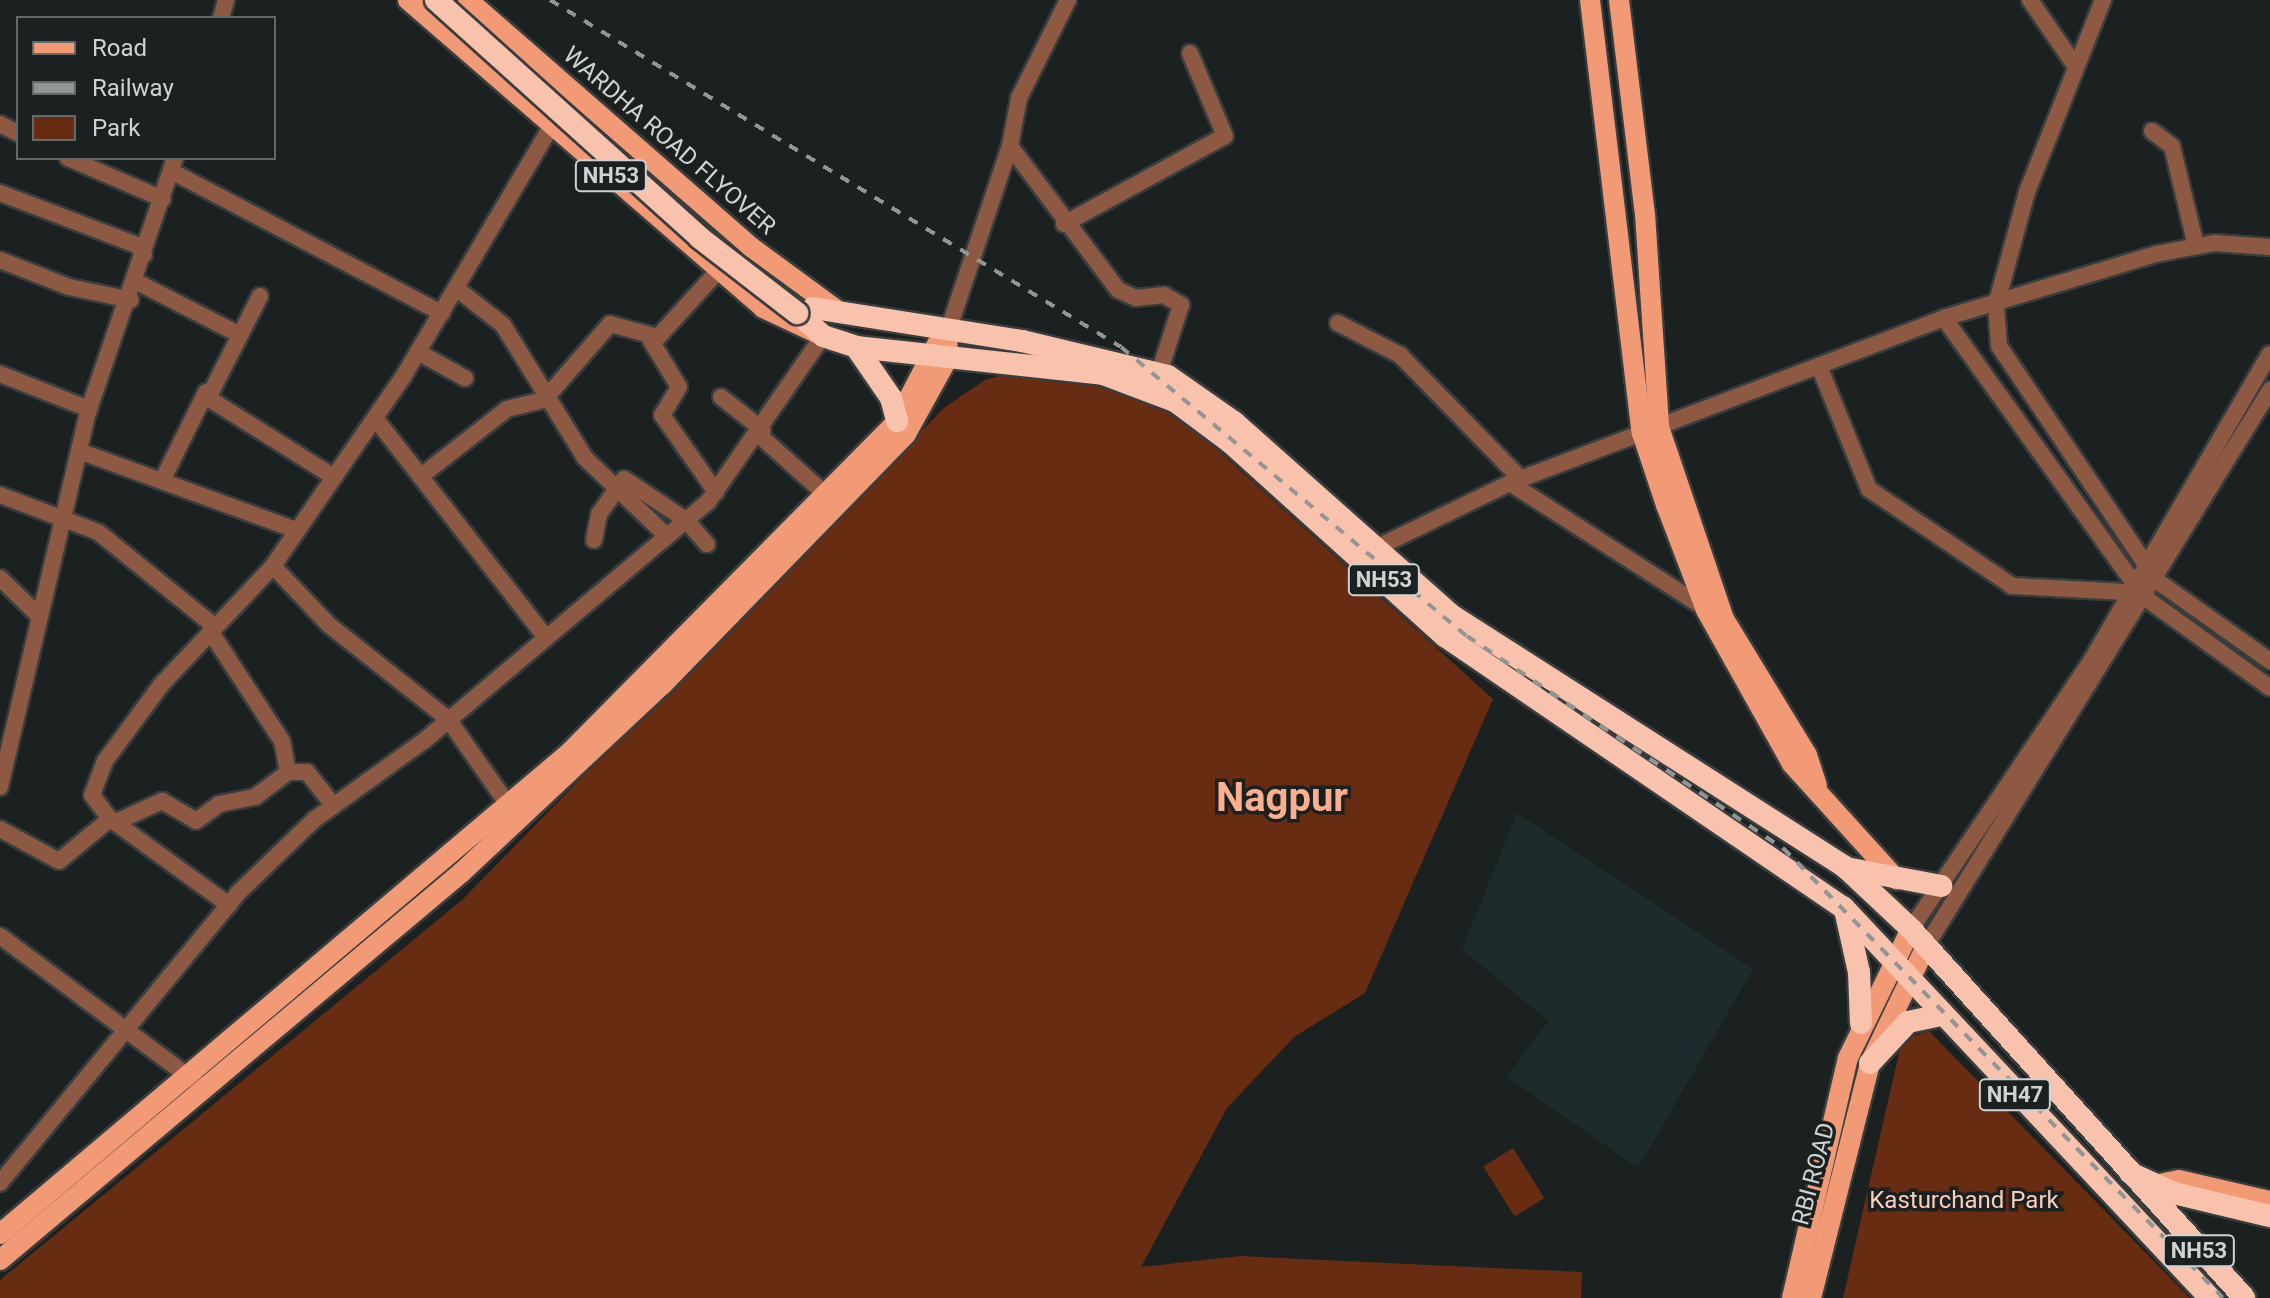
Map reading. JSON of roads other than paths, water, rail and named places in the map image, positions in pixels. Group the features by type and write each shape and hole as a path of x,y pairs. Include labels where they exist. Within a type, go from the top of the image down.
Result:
{"highway":[{"name":"WARDHA ROAD FLYOVER","path":"436,0 700,238 805,310"},
{"name":"WARDHA ROAD FLYOVER","path":"452,0 701,222 805,310"},
{"path":"805,310 841,313"},
{"path":"805,310 823,336"},
{"name":"NH53","path":"841,313 947,334 1022,341 1159,373 1235,423 1451,615 1845,867 1919,938"},
{"name":"NH53","path":"823,336 856,347 924,357 1103,374 1175,401 1230,442 1445,636 1843,907 1892,959"},
{"path":"856,347 891,398 897,421"},
{"path":"1845,867 1897,880 1941,886"},
{"path":"1843,907 1859,972 1861,1023"},
{"name":"NH47","path":"1919,938 2129,1176"},
{"name":"NH47","path":"1892,959 2125,1210"},
{"path":"1870,1063 1908,1022 1941,1015"},
{"name":"NH53","path":"2129,1176 2156,1194 2244,1298"},
{"path":"2125,1210 2156,1194 2270,1228"},
{"path":"2204,1206 2270,1216"},
{"name":"NH53","path":"2125,1210 2210,1298"}],"main road":[{"name":"NH53","path":"408,0 719,270 796,329 823,336"},
{"name":"WARDHA ROAD FLYOVER","path":"468,0 751,247 841,313"},
{"path":"1590,0 1650,430 1715,614 1817,785 1897,880"},
{"path":"1619,0 1643,199 1650,430"},
{"path":"1616,198 1643,199"},
{"path":"0,1260 205,1089 513,812 831,496 897,421 924,357 947,334"},
{"path":"831,496 906,434 948,358 947,334"},
{"path":"0,1234 187,1077 513,812"},
{"path":"1792,1298 1861,1023 1892,959 1919,938"},
{"name":"RBI ROAD","path":"1811,1298 1870,1063 1909,978 1919,938"},
{"path":"2156,1194 2179,1180 2270,1201"}],"street":[{"path":"947,334 1010,146 1019,98 1068,0"},
{"path":"2030,0 2076,67"},
{"path":"2103,0 2027,192 1996,305 1999,346 2156,580 2270,661"},
{"path":"1064,224 1225,136 1190,53"},
{"path":"229,905 113,820 92,795 105,761 212,629 273,566 293,529 334,477 418,352 572,91"},
{"path":"2152,131 2172,146 2196,246"},
{"path":"1010,146 1064,224 1118,290 1136,298 1164,295 1181,305 1159,373"},
{"path":"73,160 163,199"},
{"path":"0,787 4,748 66,520 89,409 131,300 173,164 442,313"},
{"path":"0,193 137,245 144,255"},
{"path":"1376,548 1516,481 1944,318 2196,246 2270,247"},
{"path":"0,260 69,287 131,300"},
{"path":"650,339 719,270"},
{"path":"137,282 238,334"},
{"path":"456,288 503,325 544,400 616,488 667,536"},
{"path":"163,479 206,392 260,296"},
{"path":"1944,318 2130,586 2270,688"},
{"path":"1338,323 1400,355 1516,481 1715,614"},
{"path":"425,473 507,409 544,400 610,324 650,339 679,387 662,415 716,492"},
{"path":"0,1183 126,1026 229,905 334,806 448,719 716,492 761,433 823,336"},
{"path":"418,352 465,378"},
{"path":"1919,938 1941,886 2091,661 2143,563 2270,354"},
{"path":"1819,366 1869,489 2012,586 2130,586"},
{"path":"0,374 89,409"},
{"path":"1919,938 2156,580 2270,390"},
{"path":"206,392 334,477"},
{"path":"721,397 831,496"},
{"path":"375,418 425,473 544,635"},
{"path":"79,451 163,479 293,529"},
{"path":"594,540 616,488 631,479 686,520 707,544"},
{"path":"0,495 98,532 212,629 282,741 288,772"},
{"path":"273,566 329,625 448,719 513,812"},
{"path":"0,578 38,615"},
{"path":"0,829 59,861 113,820 162,801 196,821 219,804 255,797 288,772 307,772 334,806"},
{"path":"0,936 126,1026 205,1089"}],"railway":[{"path":"550,0 1121,347 1467,636 1783,848 2223,1298"}],"district":[{"name":"Nagpur","path":"1282,798"}],"park label":[{"name":"Kasturchand Park","path":"1964,1201"}]}
